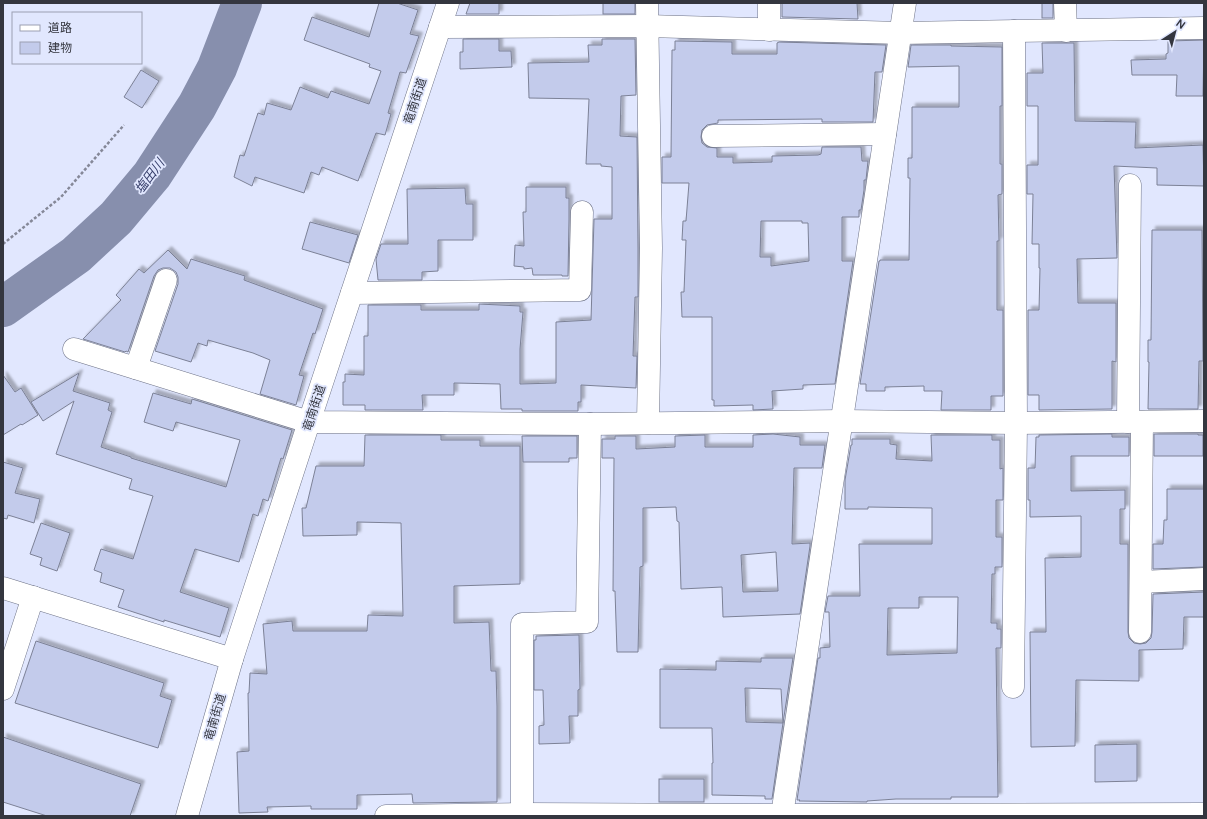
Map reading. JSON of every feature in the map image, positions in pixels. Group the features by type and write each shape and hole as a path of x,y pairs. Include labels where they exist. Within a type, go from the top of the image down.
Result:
{"street":[{"name":"竜南街道","path":"187,816 232,659 448,3"},
{"path":"647,3 651,248 648,423"},
{"path":"769,3 769,30"},
{"path":"782,816 905,3"},
{"path":"1066,3 1066,31"},
{"path":"440,27 647,26 901,33 1204,28"},
{"path":"1013,687 1016,423 1014,32"},
{"path":"713,136 885,134"},
{"path":"1130,185 1135,422 1141,582 1140,632"},
{"path":"352,293 580,290 582,212"},
{"path":"136,368 166,280"},
{"path":"74,348 309,422 590,424 842,421 1016,423 1204,421"},
{"path":"522,814 522,624 587,622 590,424"},
{"path":"1141,582 1204,579"},
{"path":"3,588 232,659"},
{"path":"3,689 33,597"},
{"path":"386,816 522,814 820,816 1204,814"}],"path":[{"path":"3,244 61,197 124,125"}],"building":[{"path":"379,3 397,3 418,10 410,34 419,36 406,73 400,72 388,113 391,114 385,135 376,133 358,181 322,167 319,175 311,172 304,193 255,177 252,186 234,177 240,155 244,156 258,113 264,115 267,103 291,110 300,87 328,98 331,91 369,104 381,71 369,67 370,64 304,40 312,17 369,37"},
{"path":"470,3 499,3 499,14 466,14"},
{"path":"603,3 635,3 635,14 603,14"},
{"path":"782,3 857,3 858,19 782,17"},
{"path":"1042,3 1053,3 1053,18 1042,18"},
{"path":"463,39 499,39 499,51 511,51 512,67 460,69 460,52 463,52"},
{"path":"602,39 635,39 636,95 621,96 620,136 637,137 638,297 635,297 633,356 637,356 636,388 581,385 581,402 578,402 578,411 522,411 522,409 501,409 500,384 454,383 454,395 422,395 423,410 365,410 365,405 343,405 343,382 345,382 345,374 364,375 364,336 368,336 368,305 421,305 421,310 479,310 479,304 520,306 520,312 523,312 520,349 520,384 556,383 556,322 591,320 594,219 612,219 612,167 601,166 601,164 586,164 589,99 529,98 528,63 589,62 588,45 602,45"},
{"path":"1204,40 1203,96 1176,96 1177,75 1132,75 1131,60 1166,59 1166,54 1168,53 1168,41"},
{"path":"675,41 732,42 732,54 777,54 777,43 779,42 886,45 882,72 875,72 873,122 822,122 822,119 718,120 718,123 707,125 702,130 702,143 707,147 717,148 717,157 733,157 733,163 772,162 772,156 818,155 821,154 822,147 861,147 862,161 868,161 859,217 842,217 842,261 853,261 835,384 803,385 803,389 772,391 773,409 753,410 753,405 714,406 714,400 712,400 712,317 682,317 681,292 684,292 686,240 682,240 683,221 686,221 689,183 662,183 662,157 671,157 672,50 675,50","holes":["761,221 802,221 802,223 808,223 809,261 771,266 771,257 760,257"]},
{"path":"1042,43 1074,43 1075,121 1136,122 1135,148 1203,145 1204,186 1157,185 1157,168 1114,166 1117,258 1077,259 1078,303 1116,303 1116,362 1112,361 1112,409 1039,410 1039,395 1028,395 1028,310 1039,310 1040,268 1039,244 1032,244 1033,194 1027,194 1027,165 1038,165 1038,106 1027,106 1027,73 1043,73"},
{"path":"911,45 1002,47 1000,164 1002,164 1002,194 998,195 999,241 997,241 997,310 1003,310 1003,396 991,396 991,410 941,410 942,391 924,391 924,386 885,387 885,391 866,391 866,384 860,384 879,261 909,260 910,178 908,178 908,158 912,158 912,107 959,107 959,66 908,67"},
{"path":"141,70 159,81 142,108 124,97"},
{"path":"526,187 566,187 566,198 569,198 568,276 533,275 532,268 524,269 524,267 514,266 515,245 524,246 523,212 526,212"},
{"path":"465,188 466,204 473,204 473,240 438,240 438,271 422,272 422,280 378,280 376,259 381,244 408,244 407,189"},
{"path":"310,222 358,235 349,263 302,249"},
{"path":"1152,230 1202,230 1203,361 1199,361 1198,409 1148,409 1148,340 1151,340"},
{"path":"168,250 187,269 191,259 245,276 244,280 323,309 299,375 304,376 296,405 260,394 270,360 253,353 208,340 207,346 198,343 191,362 155,351 178,284 176,272 170,268 158,270 154,276 128,352 83,339 121,300 116,295 139,269 144,273"},
{"path":"79,373 73,391 110,403 108,410 112,412 101,447 131,458 226,487 240,440 176,422 173,431 144,422 153,393 191,404 192,399 292,430 283,459 281,458 268,501 263,499 258,516 253,514 239,562 195,549 180,592 229,608 220,637 164,620 164,622 118,607 124,590 100,582 102,573 94,570 101,549 133,559 153,496 129,489 132,479 56,454 74,401 43,421 31,402"},
{"path":"3,375 15,392 21,388 38,415 3,435"},
{"path":"773,434 800,437 800,445 825,445 822,468 794,468 792,544 810,543 800,614 723,617 722,587 681,589 679,522 677,521 676,507 643,508 643,566 640,567 638,652 617,652 615,591 613,591 614,458 602,458 602,439 615,439 615,436 636,436 636,449 675,447 675,436 705,435 705,447 753,447 753,435","holes":["776,552 778,591 743,592 741,555"]},
{"path":"1112,434 1112,437 1129,437 1129,456 1071,456 1071,491 1125,490 1125,509 1120,509 1120,544 1128,544 1129,638 1134,643 1140,644 1146,643 1151,638 1153,594 1204,592 1204,617 1184,617 1183,649 1139,650 1139,681 1076,680 1075,746 1031,747 1030,632 1046,632 1045,558 1081,557 1081,516 1030,517 1030,500 1028,500 1028,468 1035,468 1036,437 1039,437 1039,435"},
{"path":"1154,434 1203,435 1203,456 1154,456"},
{"path":"365,435 441,435 441,440 480,440 480,446 520,446 520,584 454,586 454,623 489,622 491,671 496,671 497,802 413,803 412,794 357,795 357,809 311,809 311,806 267,807 268,812 239,813 237,752 249,751 248,693 250,673 267,674 263,624 292,621 293,631 367,631 368,615 403,616 401,523 357,522 357,535 303,536 302,508 306,508 316,466 364,466"},
{"path":"931,435 992,435 992,440 1000,440 1000,469 1003,468 1003,500 996,500 996,537 1002,537 1002,567 995,567 995,574 992,574 991,623 997,623 997,629 1001,629 1001,648 996,648 998,797 896,799 867,802 799,801 800,800 797,800 818,658 820,658 820,648 830,647 829,612 825,612 828,596 860,596 859,544 932,544 932,508 868,507 868,509 845,509 845,480 852,439 890,439 890,444 897,445 896,459 932,461","holes":["919,597 958,597 957,653 887,655 888,608 919,608"]},
{"path":"522,436 577,436 577,458 569,458 569,462 523,462"},
{"path":"3,462 23,468 15,493 40,499 34,523 8,515 7,519 3,518"},
{"path":"1167,489 1204,489 1204,567 1153,569 1153,544 1163,544 1164,520 1167,520"},
{"path":"41,523 70,533 57,571 40,565 42,558 30,554"},
{"path":"579,635 580,689 578,690 578,716 569,716 570,743 539,744 539,726 544,725 543,690 534,690 534,640 536,640 536,636"},
{"path":"36,641 164,683 160,696 172,700 158,748 15,703"},
{"path":"761,658 793,658 772,799 765,799 765,796 712,795 712,728 660,728 660,669 716,670 716,661 761,662","holes":["745,688 781,689 783,723 746,722"]},
{"path":"3,737 141,784 130,816 47,816 3,802"},
{"path":"1137,744 1137,781 1095,782 1095,745"},
{"path":"659,779 704,779 704,802 659,802"}],"waterway":[{"name":"塩田川","path":"3,307 76,255 116,218 152,175 197,106 217,68 242,3"}]}
